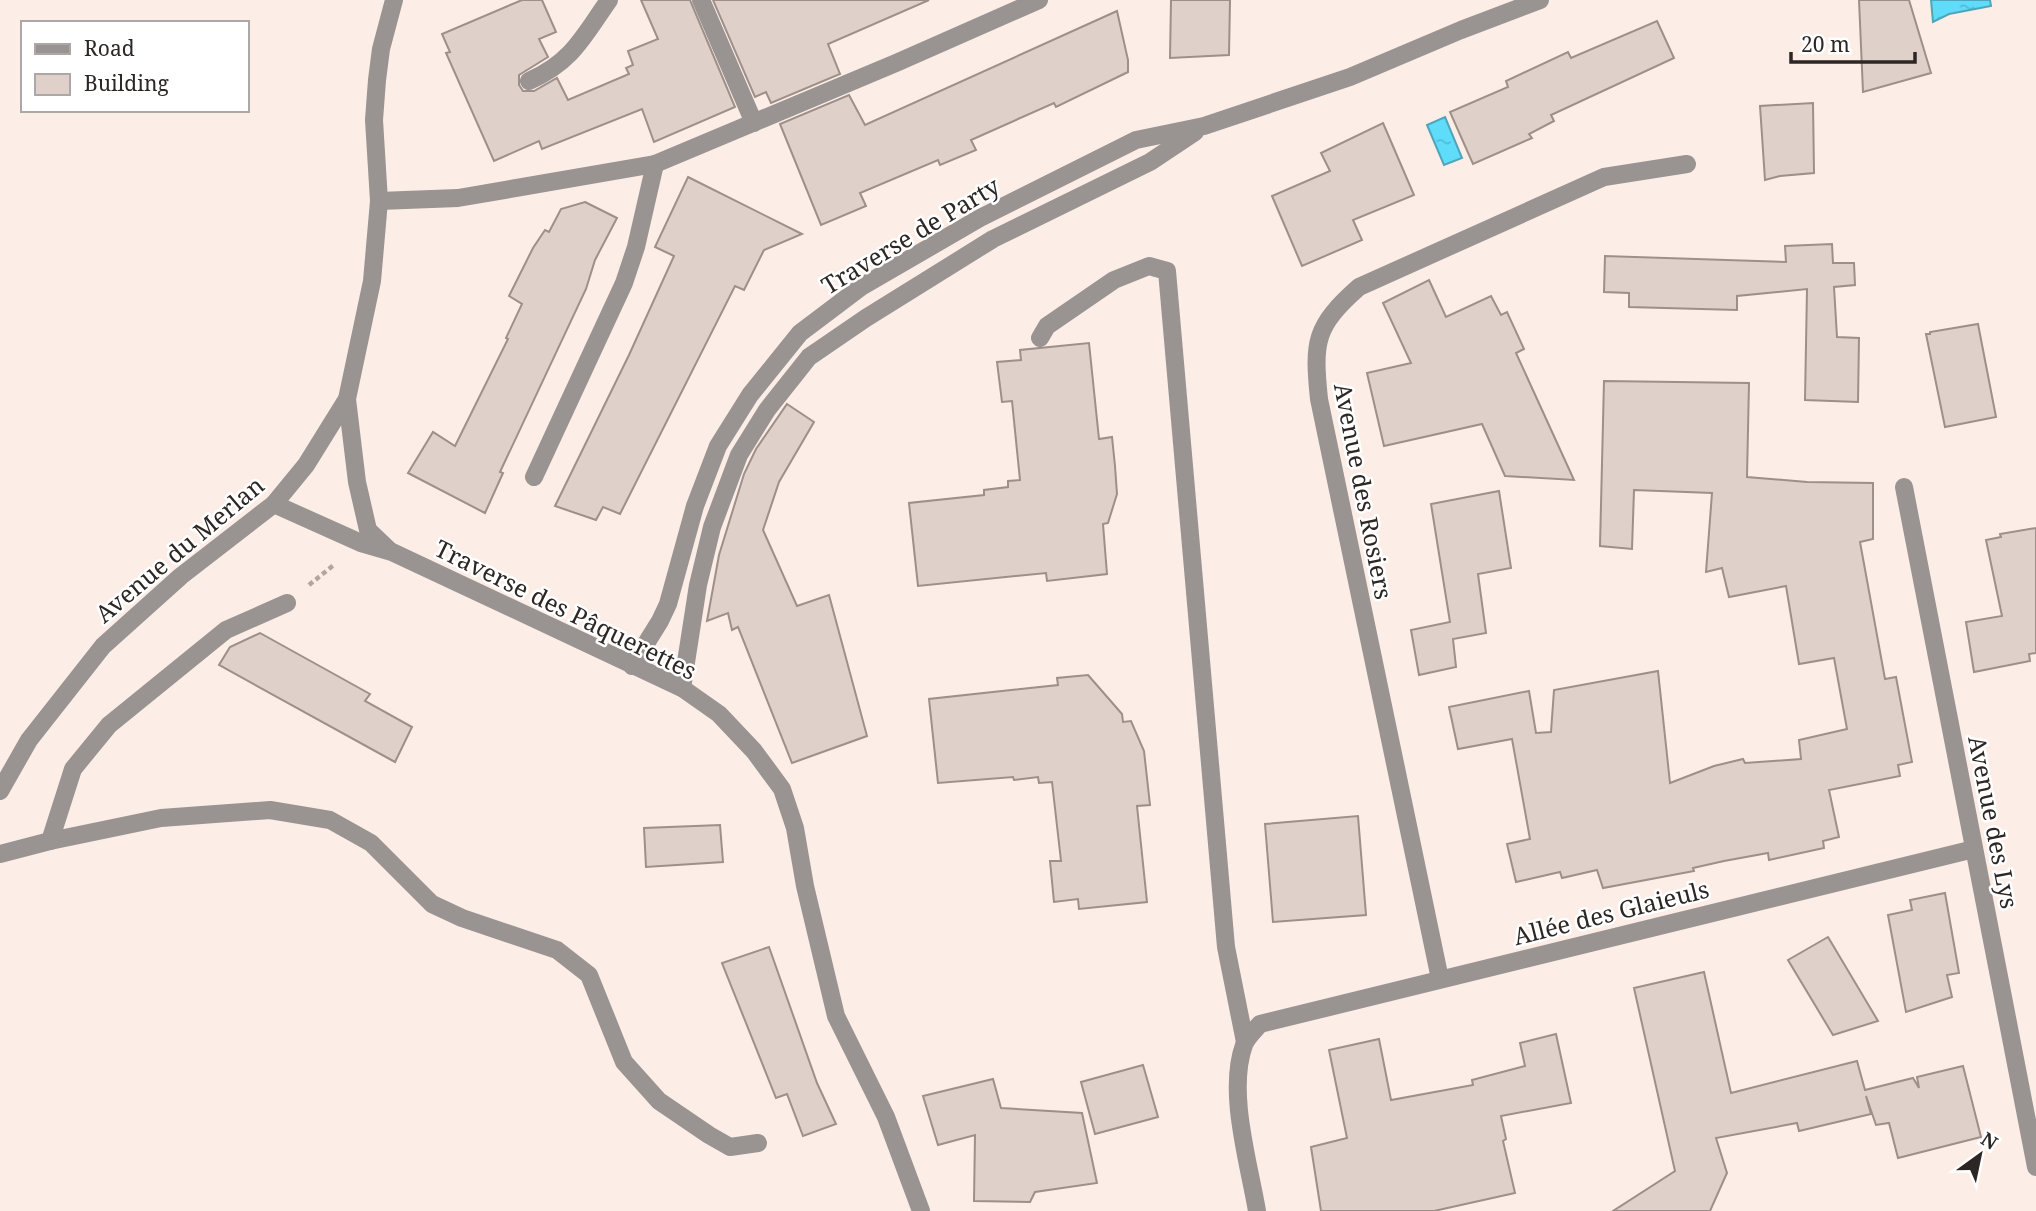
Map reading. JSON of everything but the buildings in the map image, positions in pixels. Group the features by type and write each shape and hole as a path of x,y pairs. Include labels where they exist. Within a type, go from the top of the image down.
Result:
{"street":[{"name":"Avenue du Merlan","path":"0,791 29,740 103,646 181,576 274,504 306,465 347,399 372,281 379,201 374,120 377,80 381,49 394,0"},
{"path":"529,81 551,71 568,57 609,0"},
{"path":"701,0 754,123"},
{"path":"379,201 458,198 655,164 1039,0"},
{"name":"Traverse de Party","path":"632,666 660,621 667,604 695,506 718,446 750,394 800,333 861,287 980,218 1136,140 1204,126 1350,77 1540,0"},
{"name":"Traverse de Party","path":"682,688 698,585 712,527 739,455 767,410 809,357 993,239 1150,162 1204,126"},
{"path":"534,477 624,283 636,247 655,164"},
{"name":"Avenue des Rosiers","path":"1440,979 1319,399 1315,364 1320,332 1336,307 1359,287 1604,177 1687,164"},
{"path":"1040,338 1047,326 1114,279 1149,266 1167,271 1226,947 1245,1042 1238,1067 1237,1098 1257,1211"},
{"path":"347,399 357,482 368,530 391,552"},
{"name":"Avenue des Lys","path":"1904,487 2036,1167"},
{"path":"274,504 361,543 391,552"},
{"name":"Traverse des Pâquerettes","path":"391,552 682,688 719,714 754,751 782,789 795,828 805,886 836,1016 886,1117 920,1211"},
{"path":"50,841 73,769 109,725 226,630 286,603"},
{"path":"0,854 50,841 175,817 270,810 330,821 371,843 432,904 462,918 557,950 589,975 624,1062 659,1101 730,1147 758,1143"},
{"name":"Allée des Glaieuls","path":"1245,1042 1260,1024 1974,849"}],"path":[{"path":"286,603 361,543"}],"water":[{"path":"1931,0 1990,0 1991,6 1949,14 1933,22"},
{"path":"1445,117 1462,158 1444,165 1427,125"}]}
